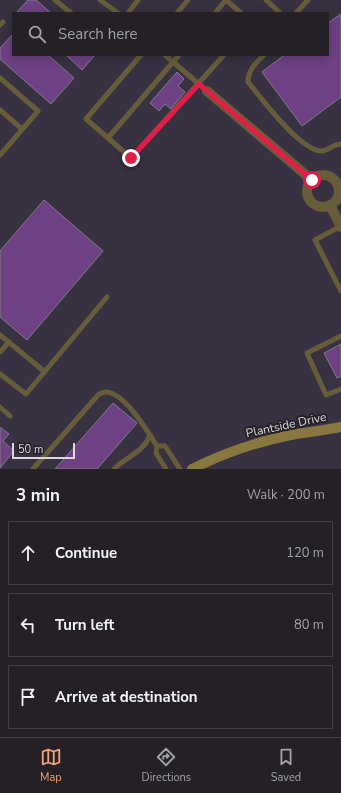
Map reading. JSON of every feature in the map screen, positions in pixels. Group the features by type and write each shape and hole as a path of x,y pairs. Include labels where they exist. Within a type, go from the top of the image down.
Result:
{"street":[{"path":"207,91 312,180"},
{"path":"327,175 339,180 338,197 330,205 325,207 319,206 310,200 307,190 312,180 316,176 327,175"},
{"path":"330,205 341,226"},
{"name":"Plantside Drive","path":"192,469 214,458 260,442 341,427"}],"lane":[{"path":"55,0 70,12"},
{"path":"100,0 117,12"},
{"path":"129,12 138,0"},
{"path":"178,12 188,0"},
{"path":"216,12 226,0 240,12"},
{"path":"266,0 279,12"},
{"path":"297,12 308,0"},
{"path":"140,56 86,119 131,158 223,56"},
{"path":"165,56 207,91"},
{"path":"108,138 178,56"},
{"path":"263,56 251,68 248,82 271,110 295,136 309,147 321,151 338,143 341,144"},
{"path":"0,78 38,111 0,155"},
{"path":"0,110 22,129"},
{"path":"341,226 315,240 341,291"},
{"path":"0,374 26,394 107,298"},
{"path":"0,335 44,372"},
{"path":"341,336 307,353 326,395 341,389"},
{"path":"0,352 8,342"},
{"path":"33,469 99,394 105,392 114,394 126,403 139,418 157,446 156,452 166,469"},
{"path":"0,408 10,416"},
{"path":"114,469 120,463 142,449 150,435"},
{"path":"157,446 165,446 180,469"}],"shaded area":[{"path":"0,0 341,0 341,469 0,469"}],"building":[{"path":"28,0 36,0 50,12 17,12"},
{"path":"341,14 341,97 302,126 262,72 283,56 329,56 329,22"},
{"path":"12,35 12,56 49,56 74,78 51,104 0,59 0,48"},
{"path":"67,56 94,56 82,70"},
{"path":"177,72 184,79 178,86 185,92 171,109 165,104 159,111 150,103"},
{"path":"44,200 103,251 27,340 0,317 0,251"},
{"path":"341,344 341,376 337,378 324,353"},
{"path":"113,403 137,423 97,469 55,469"},
{"path":"0,427 9,434 3,441 14,451 0,468"}],"route":[{"path":"131,158 199,84 312,180"}]}
